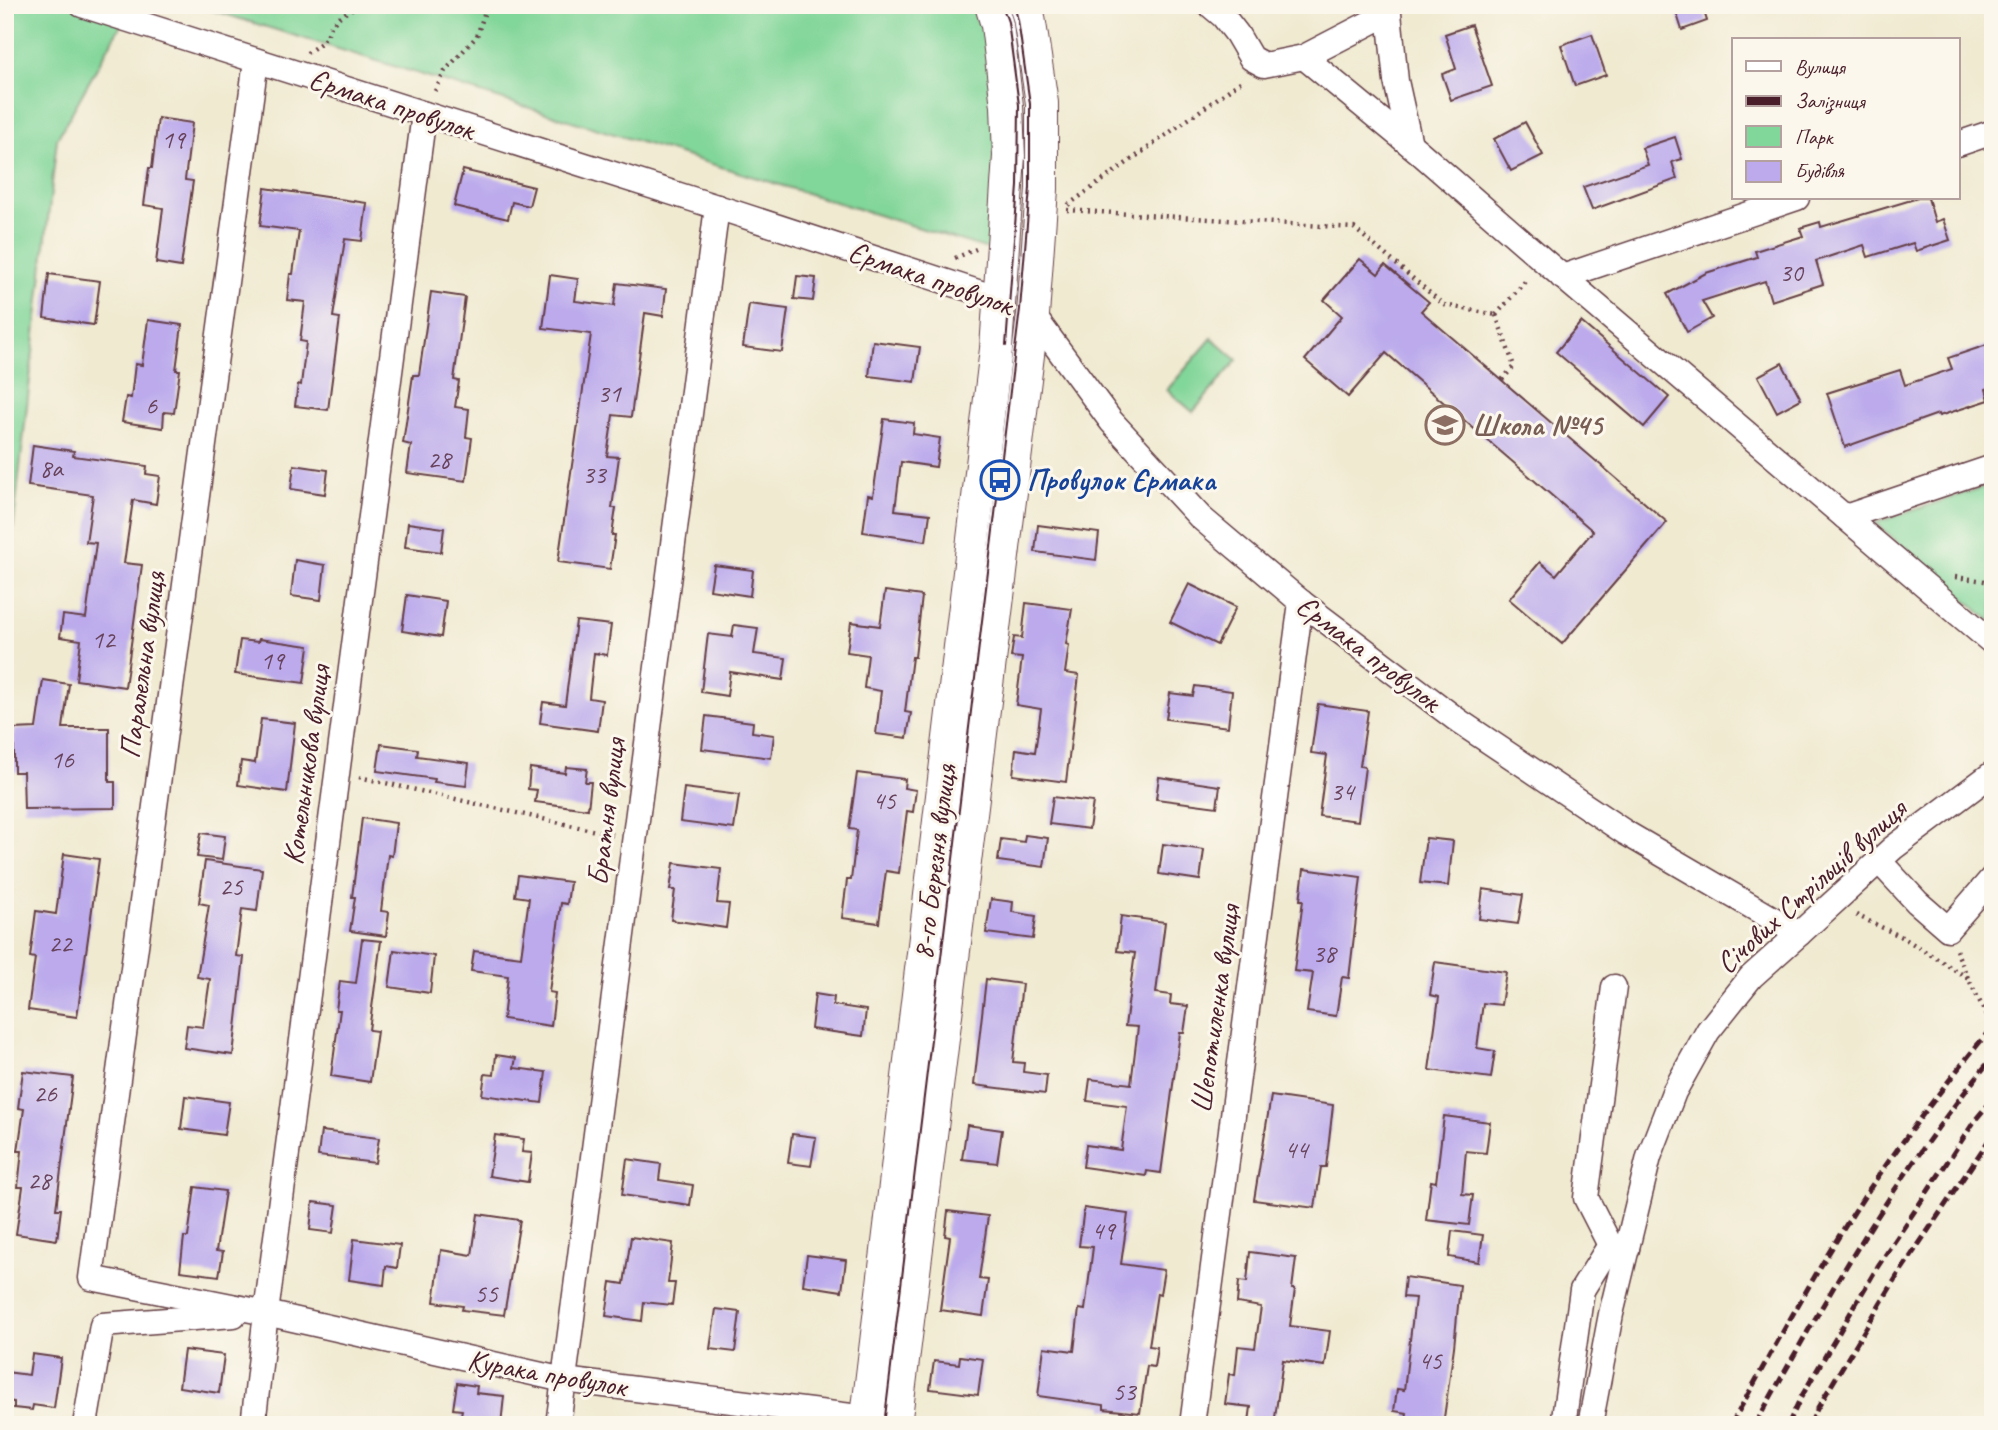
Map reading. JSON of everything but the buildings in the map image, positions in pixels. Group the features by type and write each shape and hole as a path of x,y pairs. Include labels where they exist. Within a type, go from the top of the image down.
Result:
{"main road":[{"name":"8-го Березня вулиця","path":"888,1423 996,349 1009,156 1004,79 997,24 991,5"},
{"name":"8-го Березня вулиця","path":"888,1423 1032,314 1042,189 1042,103 1025,5"},
{"name":"Єрмака провулок","path":"999,299 1032,314"}],"street":[{"name":"Єрмака провулок","path":"82,5 999,299"},
{"path":"1210,5 1237,34 1251,58 1264,65 1304,57 1397,9 1396,81 1410,144"},
{"path":"1304,57 1410,144 1562,277 1993,643"},
{"name":"Паралельна вулиця","path":"91,1278 256,61"},
{"name":"Котельникова вулиця","path":"253,1425 424,114"},
{"path":"1960,143 1993,132"},
{"path":"1562,277 1791,200"},
{"name":"Братня вулиця","path":"558,1425 717,207"},
{"name":"Єрмака провулок","path":"1032,314 1119,430 1200,517 1301,602 1460,722 1626,833 1799,934"},
{"path":"1845,517 1993,467"},
{"name":"Шепотиленка вулиця","path":"1192,1425 1301,602"},
{"name":"Січових Стрільців вулиця","path":"1590,1425 1611,1314 1618,1247 1674,1092 1708,1031 1751,977 1880,861 1993,773"},
{"path":"1880,861 1917,902 1948,929 1993,877"},
{"path":"1563,1425 1582,1290 1618,1247 1586,1198 1614,986"},
{"name":"Курака провулок","path":"91,1278 266,1313 564,1380 888,1423"},
{"name":"Курака провулок","path":"85,1425 102,1325 266,1313"}],"path":[{"path":"283,69 321,43 339,17 358,5"},
{"path":"424,114 446,71 477,36 487,5"},
{"path":"1264,65 1062,210 1354,228 1444,305 1496,315"},
{"path":"1496,315 1543,260"},
{"path":"1496,315 1514,366 1502,380"},
{"path":"337,772 634,840"},
{"path":"1832,904 1902,937 1968,978 1993,1028"}],"green space":[{"path":"5,5 132,5 57,139 5,601"},
{"path":"195,5 981,5 998,106 991,250"},
{"path":"1212,338 1237,360 1193,412 1167,390"},
{"path":"1993,484 1993,623 1875,523"}],"tram line":[{"path":"1002,5 1008,22 1019,105 1018,186 1006,346"},
{"path":"884,1425 1020,309 1030,188 1030,104 1014,5"}],"railway":[{"path":"1731,1425 1814,1277 1868,1191 1960,1066 1993,1026"},
{"path":"1755,1425 1865,1235 1926,1144 1993,1057"},
{"path":"1788,1425 1800,1399 1878,1266 1976,1119 1993,1099"},
{"path":"1810,1425 1896,1278 1993,1134"}],"place":[{"name":"Школа №45","path":"1445,425"},
{"name":"Провулок Єрмака","path":"1000,480"}]}
